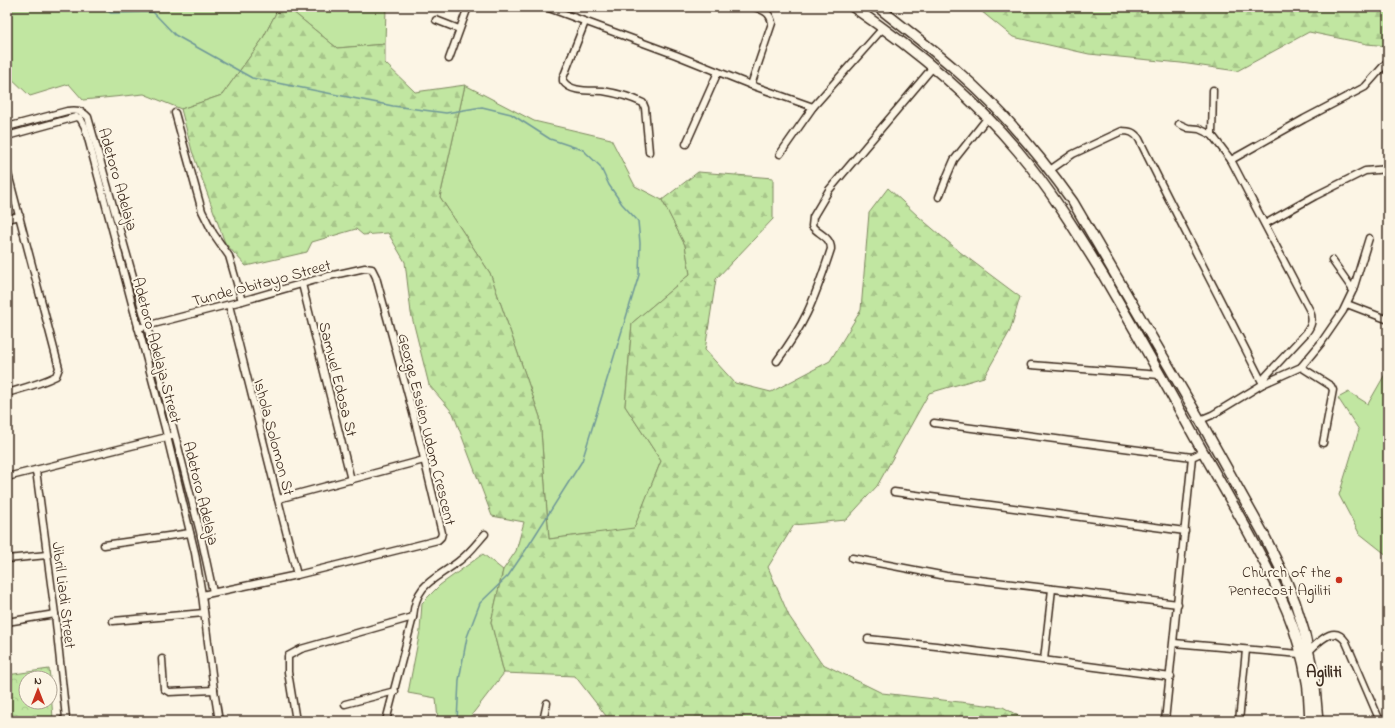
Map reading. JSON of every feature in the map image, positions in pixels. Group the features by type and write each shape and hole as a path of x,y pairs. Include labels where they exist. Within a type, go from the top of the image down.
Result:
{"street":[{"path":"449,59 468,7"},
{"path":"546,7 813,107"},
{"path":"751,85 772,23 770,16 766,11 755,7"},
{"path":"853,7 933,67 978,106 1043,181 1060,206 1112,291 1268,569 1288,612 1314,676 1318,721"},
{"path":"878,7 957,70 994,107 1050,170 1073,202 1089,228 1200,420 1259,527 1286,580 1304,631 1310,721"},
{"path":"436,20 459,29"},
{"path":"585,22 563,81 570,87 585,91 603,92 643,103 645,108 649,152"},
{"path":"780,154 813,107 883,28"},
{"path":"1231,160 1365,87 1388,61"},
{"path":"778,361 807,314 820,282 831,248 831,244 828,240 812,226 813,217 829,190 933,67"},
{"path":"686,144 718,72"},
{"path":"1212,135 1213,90"},
{"path":"7,127 67,111 78,110 83,112 78,118 7,136"},
{"name":"Adetoro Adelaja","path":"83,112 88,117 90,122 146,326 201,536 213,592"},
{"path":"175,113 202,211 213,233 229,256 242,301"},
{"path":"939,197 954,160 988,117"},
{"name":"Adetoro Adelaja Street","path":"78,118 85,127 98,172 167,437 195,553 202,595"},
{"path":"1180,124 1188,128 1199,129 1212,135 1231,160 1310,311 1312,322 1306,334 1265,377 1263,384"},
{"path":"1050,170 1074,154 1122,132 1129,131 1135,133 1263,384"},
{"path":"1265,224 1315,196 1365,171 1388,169"},
{"path":"7,170 58,368 56,376 32,387 7,393"},
{"path":"7,219 20,216"},
{"path":"1200,420 1212,415 1263,384 1301,367 1321,343 1347,304 1353,290 1369,238"},
{"path":"1332,260 1353,290"},
{"name":"Tunde Obitayo Street","path":"138,328 350,271 372,269 378,286"},
{"name":"Samuel Edosa St","path":"302,284 351,480"},
{"name":"George Essien Udom Crescent","path":"202,595 297,575 438,540 441,537 442,533 413,413 378,286"},
{"path":"1347,304 1386,320"},
{"name":"Ishola Solomon St","path":"228,305 297,575"},
{"path":"1031,365 1160,375"},
{"path":"1301,367 1330,386 1333,390 1323,443"},
{"path":"1171,394 1182,389"},
{"path":"934,423 1192,457 1203,452"},
{"path":"7,477 174,436"},
{"path":"1165,721 1171,677 1192,457"},
{"path":"278,500 424,460"},
{"name":"Jibril Liadi Street","path":"36,470 56,614 66,720"},
{"path":"894,492 1185,531"},
{"path":"104,545 190,533"},
{"path":"386,721 395,691 413,617 414,606 423,587 461,560 485,534"},
{"path":"7,559 47,555"},
{"path":"852,558 946,576 1178,604"},
{"path":"1044,660 1052,589"},
{"path":"202,595 219,721"},
{"path":"7,622 56,614"},
{"path":"113,621 204,614"},
{"path":"296,721 288,672 288,656 301,649 413,617"},
{"path":"1174,643 1246,650 1305,652 1329,634 1336,634 1342,637 1346,642 1380,721"},
{"path":"868,639 1171,677"},
{"path":"1239,721 1246,650"},
{"path":"162,659 164,689 169,692 214,690"},
{"path":"345,704 395,691"},
{"path":"543,721 547,703"}],"green space":[{"path":"7,7 279,7 262,40 222,95 181,109 144,94 83,100 69,84 30,96 7,74"},
{"path":"279,7 287,7 337,48 385,44 385,63 415,92 465,85 440,197 490,273 540,417 549,539 634,528 661,461 625,406 632,323 690,274 685,245 662,200 698,172 773,178 773,219 716,279 705,350 735,383 771,392 830,361 861,310 869,213 888,188 960,252 1020,297 1010,331 984,377 929,393 877,486 846,520 794,525 768,567 789,616 821,663 882,693 1003,707 1027,721 610,721 575,676 504,673 491,622 503,570 516,551 524,522 492,516 453,413 429,385 411,313 405,262 388,233 363,235 356,229 312,242 307,252 246,266 225,243 192,151 181,109 222,95 262,40"},
{"path":"287,7 386,7 385,44 337,48"},
{"path":"976,7 1388,7 1388,46 1367,44 1309,32 1237,71 1181,63 1089,54 1013,37"},
{"path":"465,85 534,121 611,139 635,186 662,200 685,245 690,274 632,323 625,406 661,461 634,529 549,539 540,417 490,273 440,197"},
{"path":"1388,369 1388,556 1359,533 1339,495 1359,430 1338,398 1349,392 1368,404"},
{"path":"483,554 503,570 491,622 504,673 467,721 438,721 436,698 408,693 420,631 422,603 440,585"},
{"path":"18,673 18,710 52,710 52,721 7,721 7,675"}],"waterway":[{"path":"101,7 111,13 153,12 175,35 252,78 393,106 446,113 482,107 511,114 550,139 583,150 600,166 609,185 622,204 638,221 640,243 639,275 582,461 508,576 480,603 467,637 459,680 457,721"}],"place":[{"name":"Church of the Pentecost Agiliti","path":"1339,580"}],"district":[{"name":"Agiliti","path":"1324,671"}]}
